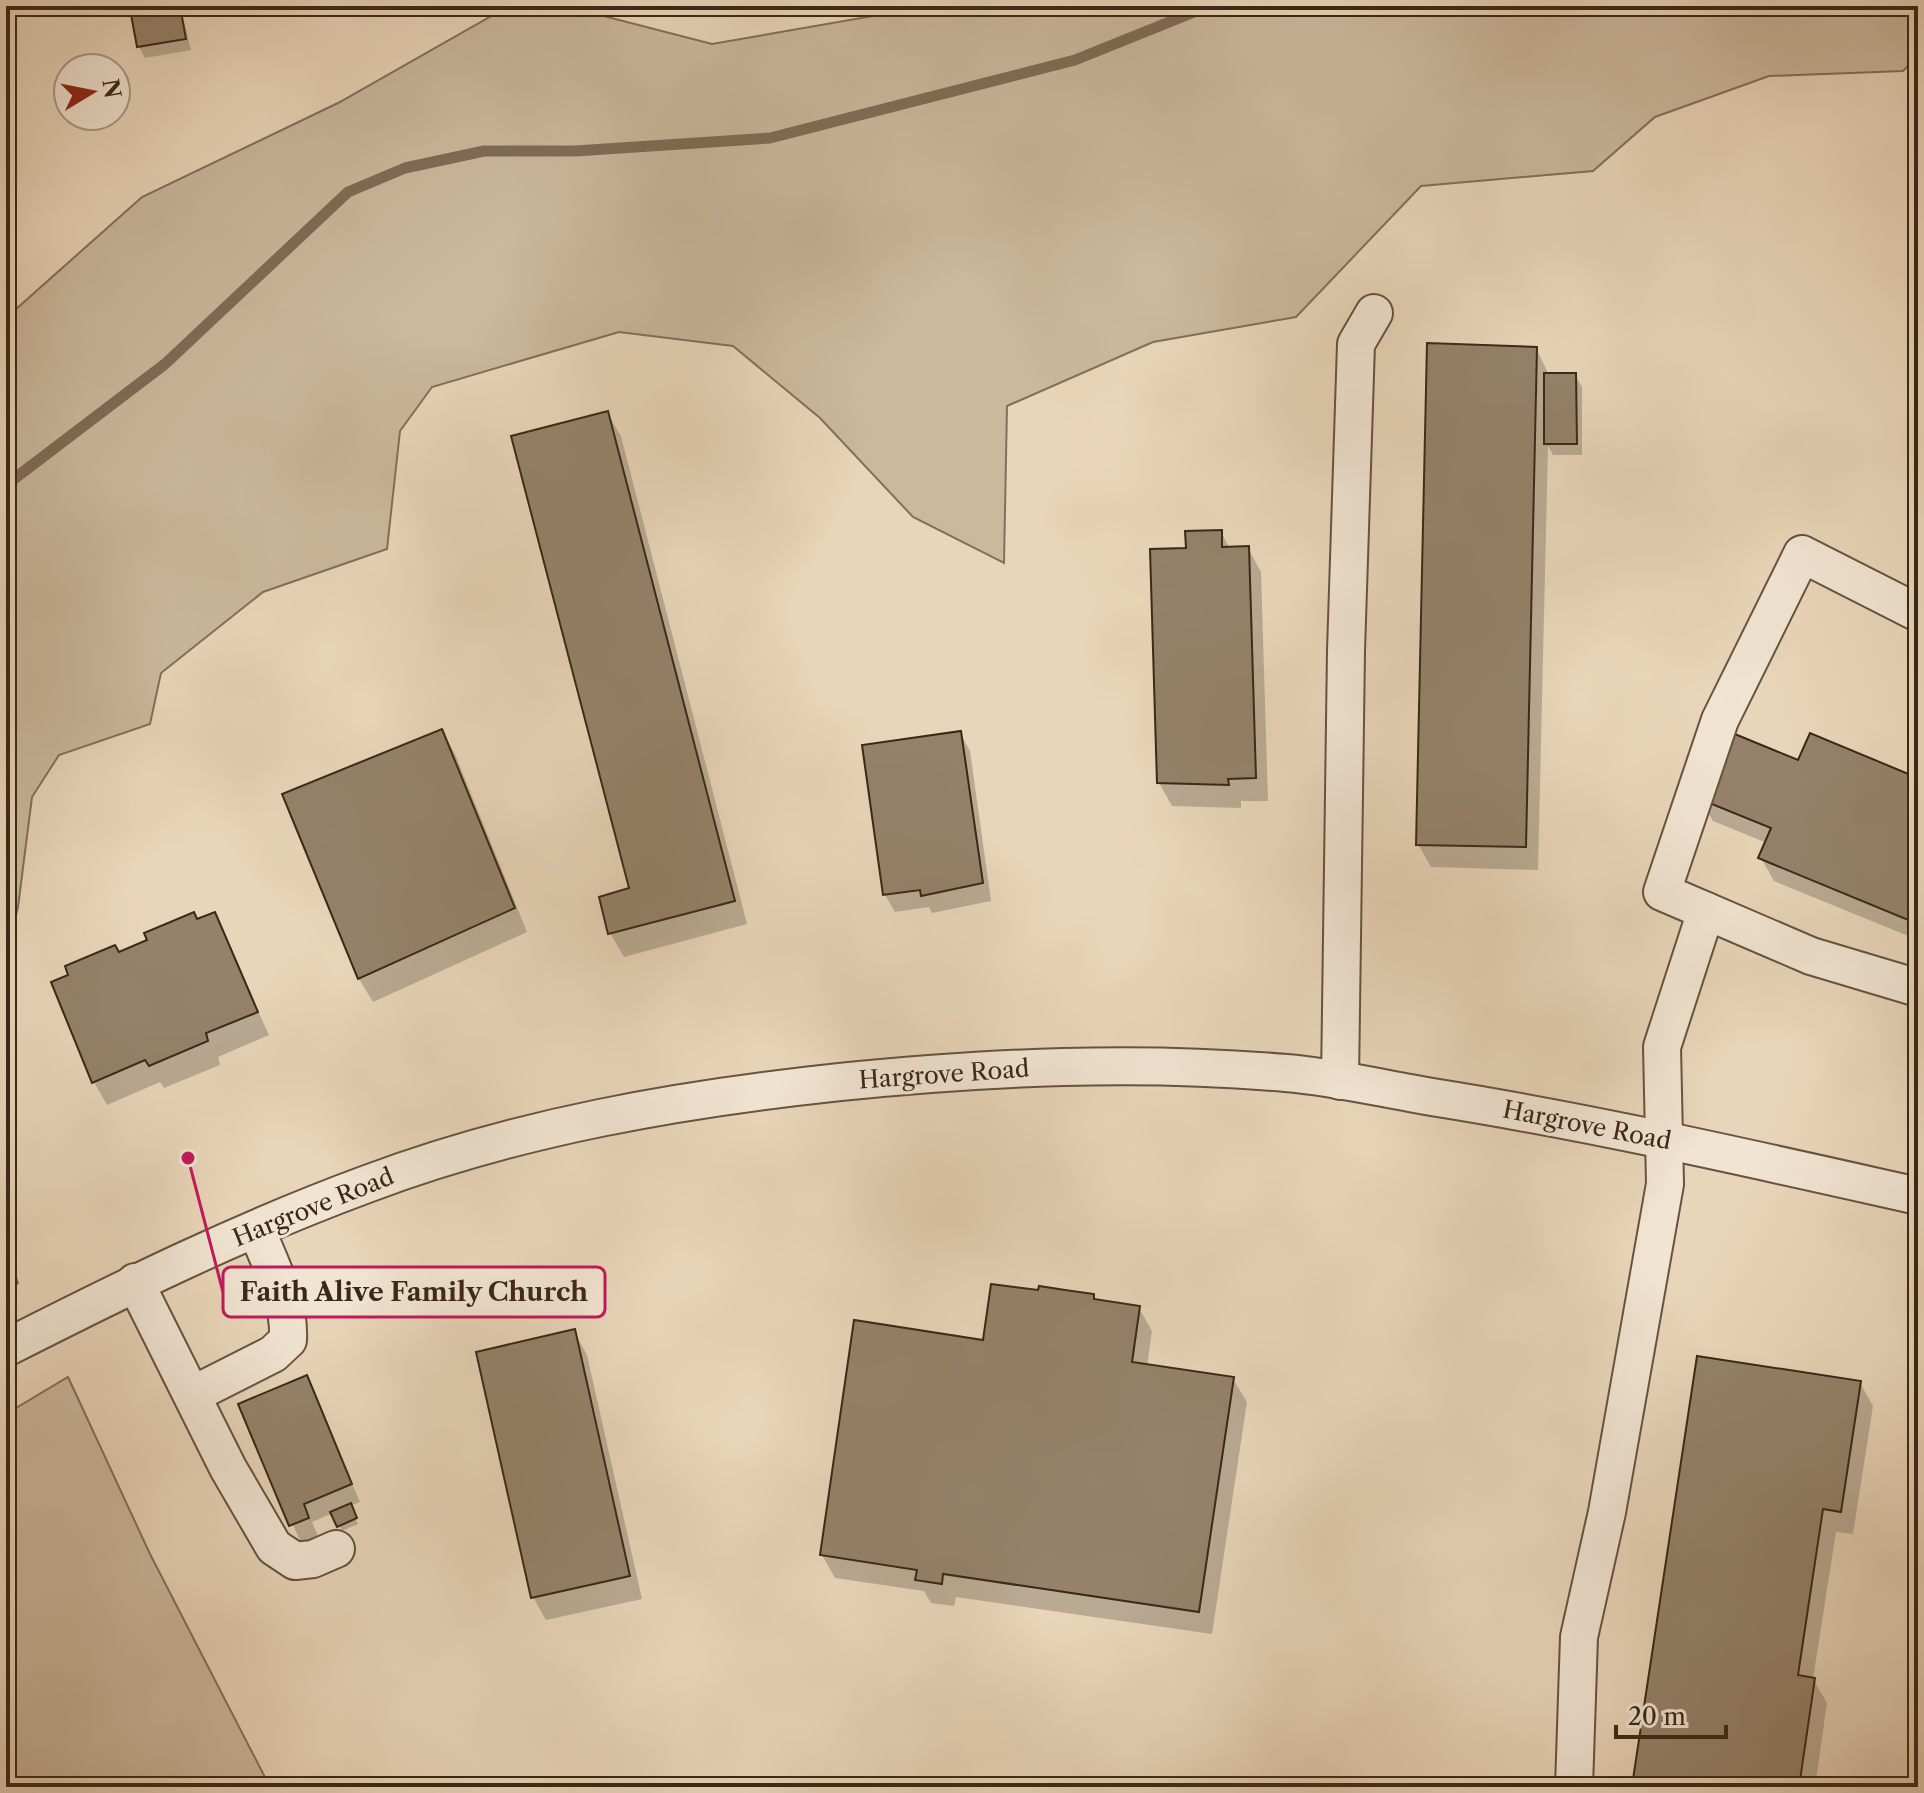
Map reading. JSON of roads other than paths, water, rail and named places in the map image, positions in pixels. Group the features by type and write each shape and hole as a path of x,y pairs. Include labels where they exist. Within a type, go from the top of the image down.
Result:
{"street":[{"path":"1340,1081 1347,588 1356,344 1374,313"},
{"path":"1918,613 1802,554 1720,720 1662,892 1811,956 1918,988"},
{"path":"1574,1787 1579,1637 1607,1512 1662,1200 1667,1141 1662,1047 1706,911"},
{"name":"Hargrove Road","path":"6,1348 135,1282 256,1229 369,1183 461,1153 625,1111 789,1088 956,1070 1107,1065 1289,1073 1545,1115 1918,1196"},
{"path":"192,1395 273,1354 288,1340 289,1318 283,1296 256,1229"},
{"path":"135,1282 274,1547 295,1561 313,1559 336,1549"}],"waterway":[{"path":"6,485 165,364 348,192 405,168 484,151 575,151 770,138 1075,60 1209,6"}],"place":[{"name":"Faith Alive Family Church","path":"188,1158"}]}
